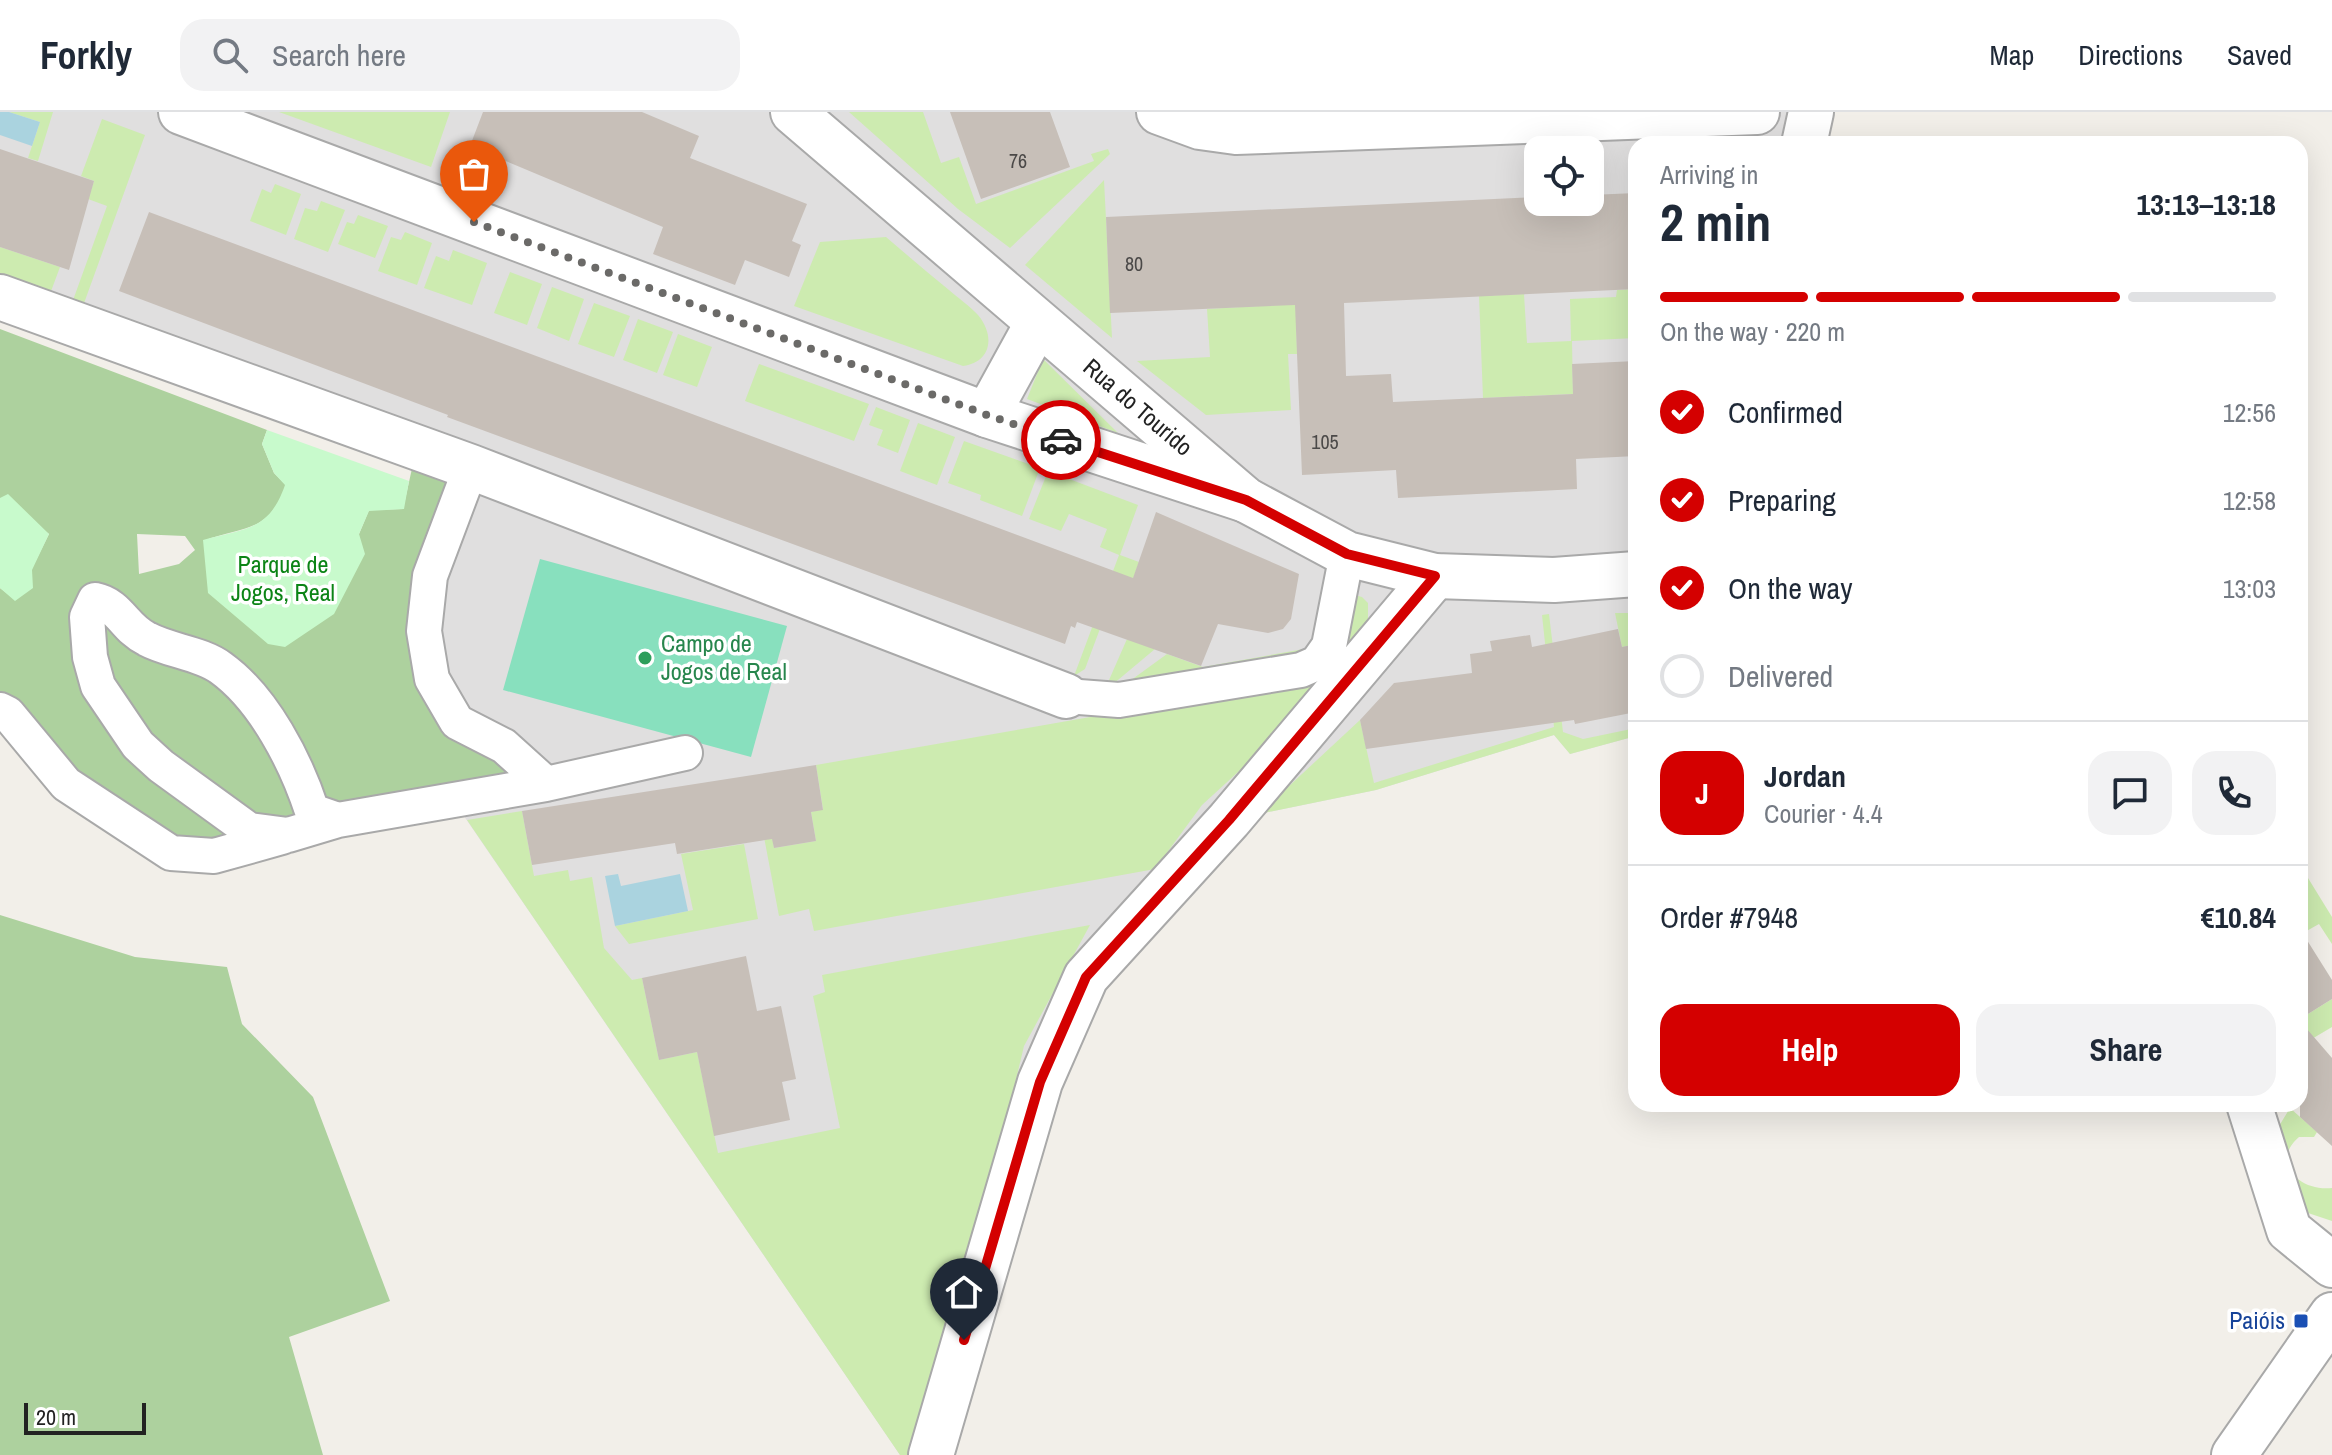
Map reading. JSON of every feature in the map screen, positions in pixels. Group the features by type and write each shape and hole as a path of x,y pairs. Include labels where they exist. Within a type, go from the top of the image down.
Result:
{"street":[{"path":"181,112 987,415 1246,500"},
{"name":"Rua do Tourido","path":"793,112 1246,500 1347,554 1435,576 1554,580 1628,575"},
{"path":"1159,112 1200,127 1236,132 1757,112"},
{"path":"1806,136 1811,112"},
{"path":"0,297 471,467 1066,696 1119,700 1301,670 1317,663 1329,646 1347,554"},
{"path":"987,415 1037,324"},
{"path":"471,467 430,576 424,631 432,679 457,722 504,746 546,784"},
{"path":"931,1455 1040,1082 1086,977 1229,820 1435,576"},
{"path":"288,835 249,830 161,766 138,745 98,686 90,657 87,617 95,600 110,603 130,627 146,639 220,667 260,706 300,775 312,811 338,820"},
{"path":"0,710 8,714 66,784 171,853 214,856 338,820 546,784 685,753"},
{"path":"2252,1112 2289,1230 2332,1265"},
{"path":"2234,1455 2332,1315"}],"shaded area":[{"path":"0,112 1802,112 1798,136 1628,136 1628,738 1570,754 1554,735 1376,790 1259,814 1086,978 900,1455 453,800 457,722 424,631 471,467 0,297"}],"green space":[{"path":"9,112 53,112 38,161 28,158 40,122"},
{"path":"279,112 450,112 431,167"},
{"path":"849,112 923,112 941,163 959,157 976,204 1094,161 1091,154 1108,149 1110,154 1010,248 958,209"},
{"path":"102,119 145,135 83,306 72,303 107,206 88,199 94,181 81,176"},
{"path":"1104,180 1112,338 1025,265"},
{"path":"275,184 301,194 286,235 250,221 262,189 271,193"},
{"path":"321,201 345,210 328,252 294,239 305,208 317,211"},
{"path":"358,215 388,226 375,258 338,244 347,222 354,224"},
{"path":"405,232 432,243 417,285 378,271 391,237 401,240"},
{"path":"886,237 978,315 988,339 988,346 980,359 963,366 794,306 820,242"},
{"path":"0,247 60,267 50,294 0,276"},
{"path":"453,250 487,263 472,305 424,288 436,256 449,261"},
{"path":"510,272 542,284 527,325 494,313"},
{"path":"552,287 584,299 569,341 537,328"},
{"path":"1628,289 1628,338 1572,341 1573,394 1483,398 1479,296 1524,294 1527,343 1571,341 1570,299 1616,297 1617,290"},
{"path":"594,303 630,316 614,357 578,344"},
{"path":"1296,304 1297,354 1288,354 1291,410 1206,415 1137,361 1210,357 1207,309"},
{"path":"638,319 673,332 657,373 623,360"},
{"path":"0,329 267,430 262,444 274,473 286,485 279,501 263,520 254,525 203,541 359,534 369,510 403,509 413,464 464,487 430,576 432,679 546,784 171,853 0,710 0,588 16,600 49,534 0,498","holes":["137,534 185,536 195,550 179,564 139,574"]},
{"path":"678,334 712,347 697,387 663,375"},
{"path":"1043,359 1118,433 1027,399"},
{"path":"759,364 869,404 854,441 745,401"},
{"path":"876,407 910,420 898,453 877,445 883,430 869,425"},
{"path":"918,423 955,437 937,485 900,471"},
{"name":"Parque de Jogos, Real","path":"267,430 409,481 404,509 369,511 359,534 365,554 334,614 285,647 268,644 208,593 203,540 254,525 279,500 285,485 274,473 262,444"},
{"path":"964,441 1040,468 1022,516 980,500 981,495 948,483"},
{"path":"1048,471 1138,505 1120,555 1139,562 1133,579 1120,575 1085,669 1074,676 1119,555 1100,547 1107,529 1069,514 1061,531 1029,519"},
{"path":"8,494 49,534 32,570 33,588 15,601 0,588 0,498"},
{"name":"Campo de Jogos de Real","path":"540,559 787,626 751,757 503,690"},
{"path":"1351,594 1362,597 1368,603 1368,625 1319,698 1202,805 1155,869 814,931 809,909 779,916 764,837 772,836 774,848 816,841 811,812 823,809 816,765 1319,677"},
{"path":"1615,613 1628,613 1628,646 1622,647"},
{"path":"1549,614 1563,732 1583,739 1628,730 1628,738 1570,754 1554,735 1376,790 1259,814 1360,720 1374,783 1554,727 1542,615"},
{"path":"1127,639 1155,649 1112,685 1109,680"},
{"path":"1315,647 1307,654 1116,691 1167,654 1203,667"},
{"path":"522,811 534,876 568,870 570,881 592,877 604,948 632,980 642,978 659,1060 697,1052 718,1153 840,1128 813,996 825,992 822,975 1090,925 1024,1046 974,1256 913,1455 900,1455 467,820"},
{"path":"744,844 758,919 629,944 615,926 693,910 681,854"},
{"path":"2308,878 2332,917 2332,944 2319,924 2308,930"},
{"path":"0,915 135,957 227,967 242,1024 313,1097 390,1301 289,1337 323,1455 0,1455"},
{"path":"2332,999 2332,1027 2308,1041 2308,1014"},
{"path":"2288,1112 2294,1112 2317,1132 2314,1137 2299,1137 2287,1156 2288,1166 2293,1174 2310,1185 2332,1188 2332,1221 2308,1213 2291,1197 2279,1126"}],"water":[{"path":"0,112 40,122 32,146 0,135"},
{"path":"618,874 621,886 680,874 688,911 615,926 605,876"}],"building":[{"path":"483,112 642,112 699,136 690,158 807,204 792,241 801,245 789,277 745,260 735,285 653,254 663,227 470,146"},
{"path":"950,112 1050,112 1070,167 981,199"},
{"path":"0,149 94,181 69,270 0,247"},
{"path":"1628,193 1628,289 1344,303 1346,376 1391,374 1393,402 1573,394 1572,364 1628,361 1628,456 1576,459 1577,489 1398,498 1396,470 1302,475 1295,305 1110,313 1106,217 1524,198 1524,216 1604,216 1604,194"},
{"path":"149,212 1133,578 1156,512 1299,574 1291,619 1283,629 1268,633 1218,624 1201,666 1077,622 1075,628 1071,626 1065,644 447,417 119,291"},
{"path":"1618,629 1622,647 1628,646 1628,714 1575,724 1574,720 1366,749 1360,720 1394,683 1472,673 1470,654 1492,651 1490,641 1530,635 1532,647"},
{"path":"816,765 823,810 811,812 816,841 774,848 772,839 677,854 675,843 532,865 522,811"},
{"path":"2308,942 2332,980 2332,999 2308,1014"},
{"path":"746,956 757,1011 781,1006 796,1079 782,1082 790,1120 714,1136 697,1052 659,1060 642,978"},
{"path":"2308,1030 2332,1058 2332,1146 2300,1117 2300,1112 2308,1112"}],"way so far":[{"path":"474,222 1061,440"}],"place":[{"name":"Campo de Jogos de Real","path":"645,658"},
{"name":"Paióis","path":"2301,1321"}],"route":[{"path":"964,1340 1040,1082 1086,977 1229,820 1435,576 1347,554 1246,500 1061,440"}]}
